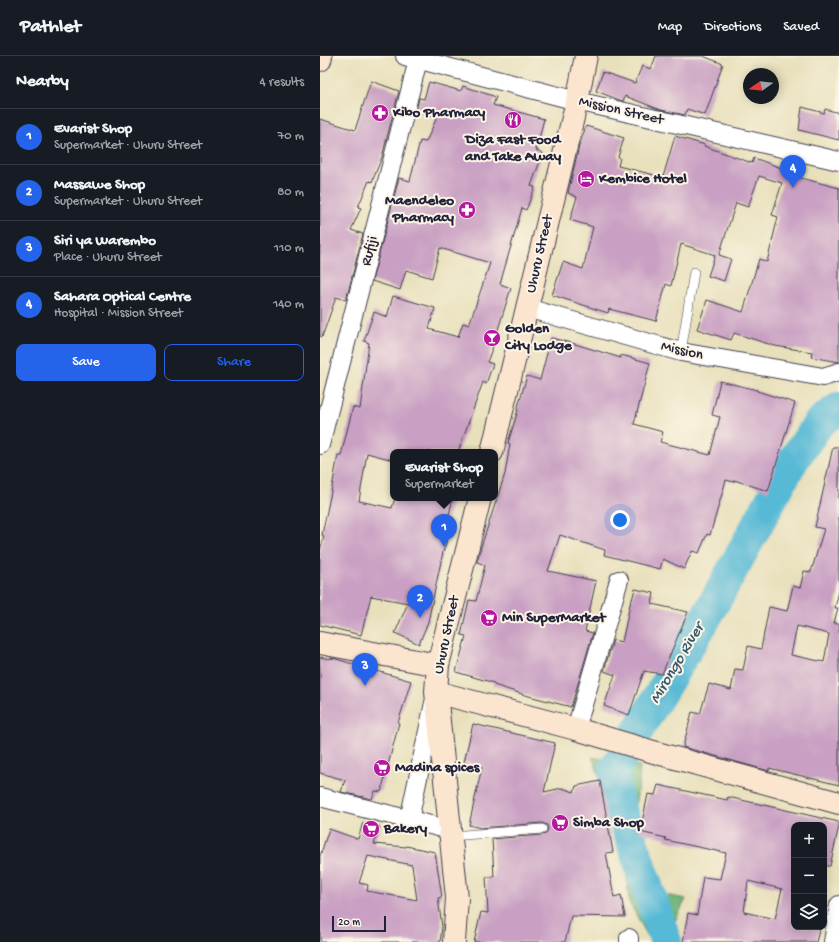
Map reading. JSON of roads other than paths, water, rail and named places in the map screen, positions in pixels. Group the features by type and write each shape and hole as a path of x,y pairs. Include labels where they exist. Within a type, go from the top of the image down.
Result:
{"street":[{"path":"320,60 321,56"},
{"name":"Uhuru Street","path":"493,449 528,308 586,56"},
{"name":"Mission Street","path":"414,57 577,100 839,161"},
{"name":"Rufiji","path":"320,445 414,57"},
{"name":"Mission","path":"528,308 681,352 823,377 839,372"},
{"name":"Uhuru Street","path":"454,942 457,898 436,692 438,665 479,501"},
{"path":"576,729 619,580"},
{"path":"320,644 438,665"},
{"path":"409,820 436,692 576,729 839,803"},
{"path":"320,797 409,820 450,833"},
{"path":"833,942 839,906"}],"lane":[{"path":"681,352 694,272"},
{"path":"450,833 542,829"}],"waterway":[{"name":"Mirongo River","path":"666,942 616,795 614,770 704,621 792,462 820,422 839,408"}],"place":[{"name":"Kibo Pharmacy","path":"380,113"},
{"name":"Diza Fast Food and Take Away","path":"513,120"},
{"name":"Kembice Hotel","path":"586,179"},
{"name":"Sahara Optical Centre","path":"793,188"},
{"name":"Maendeleo Pharmacy","path":"467,210"},
{"name":"Golden City Lodge","path":"492,338"},
{"name":"Evarist Shop","path":"444,547"},
{"name":"Massawe Shop","path":"420,618"},
{"name":"Min SuperMarket","path":"489,618"},
{"name":"Siri ya Warembo","path":"365,686"},
{"name":"Madina spices","path":"382,768"},
{"name":"Simba Shop","path":"560,823"},
{"name":"Bakery","path":"371,829"}]}
